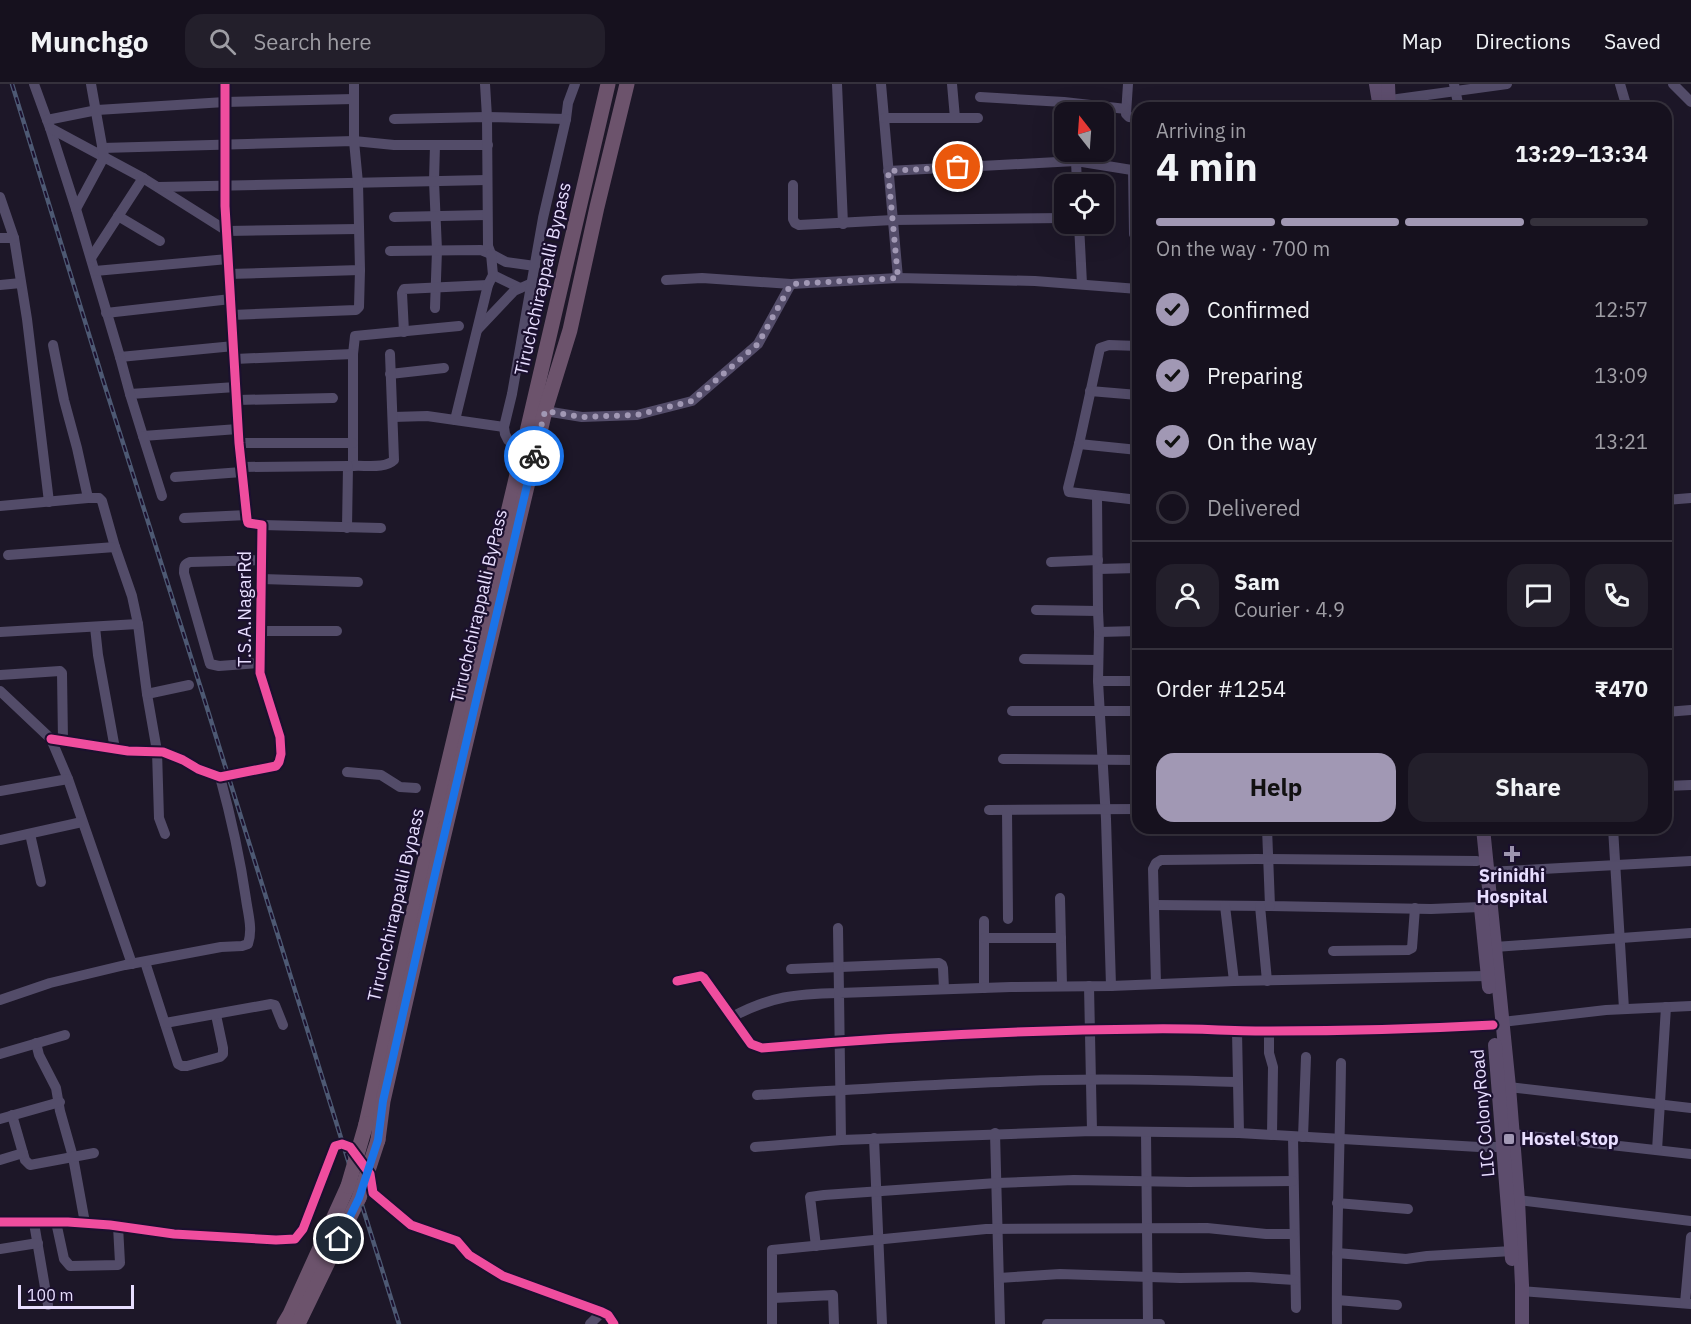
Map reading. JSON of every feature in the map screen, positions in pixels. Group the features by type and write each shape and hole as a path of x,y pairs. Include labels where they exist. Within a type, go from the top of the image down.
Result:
{"highway":[{"name":"Tiruchchirappalli Bypass","path":"284,1324 354,1192 366,1124 424,865 515,483 523,452 540,406 608,84"},
{"name":"Tiruchchirappalli ByPass","path":"378,1140 383,1101 540,406 563,339 570,330 627,84"},
{"name":"Tiruchchirappalli Bypass","path":"298,1324 378,1140"}],"main road":[{"path":"1376,84 1383,102"},
{"path":"1385,102 1388,84"},
{"name":"LIC ColonyRoad","path":"1475,834 1481,907 1492,955 1488,976 1509,1087 1512,1251 1519,1287 1513,1324"},
{"name":"LIC ColonyRoad","path":"1484,834 1492,955 1510,1143"},
{"path":"1510,1143 1518,1200 1519,1287 1522,1324"}],"street":[{"path":"34,84 76,209 162,496"},
{"path":"76,209 103,152 91,84"},
{"path":"184,518 247,515 239,443 228,260 225,84"},
{"path":"232,315 357,310 359,307 360,270 358,183 354,141 354,84"},
{"path":"455,420 491,280 487,215 488,117 485,84"},
{"path":"523,452 508,440 504,427 512,394 543,218 568,104 575,84"},
{"path":"837,84 843,224"},
{"path":"881,84 898,278"},
{"path":"952,84 955,118"},
{"path":"1128,84 1126,114 1132,117"},
{"path":"1396,102 1454,87 1507,84"},
{"path":"1620,84 1625,102"},
{"path":"1674,84 1691,102"},
{"path":"1454,87 1458,102"},
{"path":"980,97 1064,102 1126,109"},
{"path":"49,124 97,110 225,102 354,99"},
{"path":"394,119 488,117 566,119"},
{"path":"884,118 978,118"},
{"path":"49,124 103,152 227,231 358,229"},
{"path":"103,152 225,144 354,141 394,145 488,145"},
{"path":"435,145 437,250 435,308"},
{"path":"888,171 1057,162"},
{"path":"1082,162 1132,170"},
{"path":"91,258 143,178"},
{"path":"158,187 487,180"},
{"path":"793,184 793,219 799,225 893,220 1054,218"},
{"path":"0,197 14,238 49,501"},
{"path":"394,217 487,215"},
{"path":"118,216 160,241"},
{"path":"1080,234 1082,284"},
{"path":"0,238 14,238"},
{"path":"390,251 481,250 506,262 535,266"},
{"path":"95,271 228,260"},
{"path":"229,274 360,270"},
{"path":"666,280 702,278 791,284 898,278 1035,281 1132,288"},
{"path":"404,332 402,293 404,289 491,280 520,288"},
{"path":"0,285 21,283"},
{"path":"477,329 514,291 532,283"},
{"path":"540,406 582,417 637,415 692,401 758,344 791,284"},
{"path":"106,313 231,299"},
{"path":"347,528 353,443 355,336 459,326"},
{"path":"53,345 88,498"},
{"path":"1132,346 1109,345 1100,348 1080,444 1068,488 1069,492 1132,499"},
{"path":"120,357 234,346"},
{"path":"235,358 353,354"},
{"path":"175,477 242,470 391,464 394,460 390,354"},
{"path":"390,374 444,368"},
{"path":"130,394 236,387"},
{"path":"1090,391 1132,394"},
{"path":"237,400 333,398"},
{"name":"Tiruchchirappalli Bypass","path":"515,483 523,473 540,406"},
{"path":"393,417 427,416 504,427"},
{"path":"143,436 238,429"},
{"path":"239,443 353,443"},
{"path":"1080,444 1132,449"},
{"path":"1097,496 1100,632 1098,681 1106,809 1111,986"},
{"path":"0,507 88,498 99,498 102,501 132,596 138,624 157,751 159,818 165,834"},
{"path":"1672,500 1691,498"},
{"name":"T.S.A.NagarRd","path":"220,777 276,766 279,762 280,737 260,673 261,525 248,524 247,515"},
{"path":"261,525 381,528"},
{"path":"261,540 276,526"},
{"path":"8,555 115,547"},
{"path":"260,663 219,666 210,664 184,566 190,562 262,560"},
{"path":"1051,562 1132,567"},
{"path":"262,579 358,582"},
{"path":"1036,610 1098,611"},
{"path":"0,632 138,624"},
{"path":"95,627 115,749"},
{"path":"261,631 337,632"},
{"path":"1100,632 1132,631"},
{"path":"1024,659 1098,660"},
{"path":"0,675 60,671 62,673 63,741"},
{"path":"1098,681 1132,681"},
{"path":"147,694 189,685"},
{"path":"0,691 51,739 68,779 132,964"},
{"path":"1672,712 1691,710"},
{"path":"1011,711 1132,711"},
{"path":"0,1000 50,983 132,964 221,947 242,946 248,944 251,934 230,812 220,777 163,752 128,752 51,739"},
{"path":"1003,759 1132,760"},
{"path":"347,772 381,775 400,786 416,788"},
{"path":"0,791 68,779"},
{"path":"1672,786 1691,785"},
{"path":"989,810 1132,809"},
{"path":"1007,810 1008,919"},
{"path":"0,840 82,822"},
{"path":"30,834 41,882"},
{"path":"1267,981 1265,906 1268,834"},
{"path":"1613,834 1624,1009"},
{"path":"1156,984 1153,869 1161,860 1477,861"},
{"path":"1487,872 1691,861"},
{"path":"1060,898 1062,986"},
{"path":"1155,905 1481,907"},
{"path":"1225,906 1234,981"},
{"path":"1333,951 1408,950 1412,948 1415,908"},
{"path":"984,921 984,988"},
{"path":"838,928 841,1140"},
{"path":"1492,955 1621,938 1691,933"},
{"path":"984,938 1061,938"},
{"path":"145,962 178,1064 188,1066 220,1057 223,1054 216,1015"},
{"path":"791,969 939,963 943,968 944,989"},
{"path":"677,981 701,976 704,978 751,1044 762,1048 840,1041 1032,1031 1382,1030 1498,1024 1624,1009 1691,1006"},
{"path":"732,1017 758,1004 806,994 1488,976"},
{"path":"1089,986 1092,1131"},
{"path":"165,1023 271,1004 275,1005 283,1025"},
{"path":"1657,1150 1666,1007"},
{"path":"1237,1030 1239,1133"},
{"path":"1269,1031 1269,1053 1273,1066 1272,1135"},
{"path":"0,1054 65,1035"},
{"path":"36,1043 60,1102 60,1111 73,1157 85,1223"},
{"path":"1296,1308 1293,1181 1306,1057"},
{"path":"1337,1324 1336,1253 1341,1063"},
{"path":"757,1095 1023,1081 1237,1082"},
{"path":"1509,1087 1691,1108"},
{"path":"0,1119 60,1102"},
{"path":"12,1115 25,1160 30,1165 94,1154"},
{"path":"755,1147 874,1138 1092,1131 1239,1133 1479,1147 1510,1143 1657,1150 1691,1154"},
{"path":"1146,1132 1148,1324"},
{"path":"995,1133 1000,1324"},
{"path":"874,1138 882,1324"},
{"path":"0,1222 85,1223 174,1234 276,1240 296,1239 303,1229 335,1146 342,1144 350,1147 370,1174 373,1193 411,1225 457,1241 469,1255 503,1276 603,1312 614,1324"},
{"path":"0,1160 23,1153"},
{"path":"816,1246 810,1197 824,1194 1074,1180 1293,1181"},
{"path":"1518,1200 1691,1221"},
{"path":"1337,1203 1408,1209"},
{"path":"56,1222 62,1254 70,1266 118,1265 120,1263 118,1226"},
{"path":"34,1223 48,1305"},
{"path":"772,1324 772,1250 998,1229 1207,1228 1266,1234 1294,1234"},
{"path":"1519,1287 1688,1303 1691,1237"},
{"path":"0,1249 38,1243"},
{"path":"1336,1253 1406,1259 1512,1251"},
{"path":"999,1278 1060,1274 1180,1278 1249,1277 1295,1280"},
{"path":"773,1298 833,1295 834,1324"},
{"path":"1337,1300 1397,1305"},
{"path":"590,1324 603,1312"},
{"path":"1047,1324 1160,1324"}],"railway":[{"path":"12,84 399,1324"}],"cycle path":[{"path":"51,739 128,751 163,752 220,777 276,766 279,762 280,737 260,673 262,525 248,523 239,443 225,206 225,84"},
{"path":"677,981 701,976 704,978 751,1044 762,1048 907,1037 1052,1031 1163,1029 1326,1031 1493,1025"},
{"path":"0,1222 68,1222 174,1234 295,1239 303,1229 335,1146 342,1144 350,1147 370,1174 373,1193 411,1225 457,1241 469,1255 503,1276 602,1312 608,1315 614,1324"}],"way so far":[{"path":"534,456 545,411 582,417 637,415 692,401 758,344 791,284 898,278 888,171 958,167"}],"place":[{"name":"Srinidhi Hospital","path":"1512,854"},
{"name":"Hostel Stop","path":"1509,1139"}],"route":[{"path":"339,1239 359,1198 378,1140 383,1101 534,456"}]}
